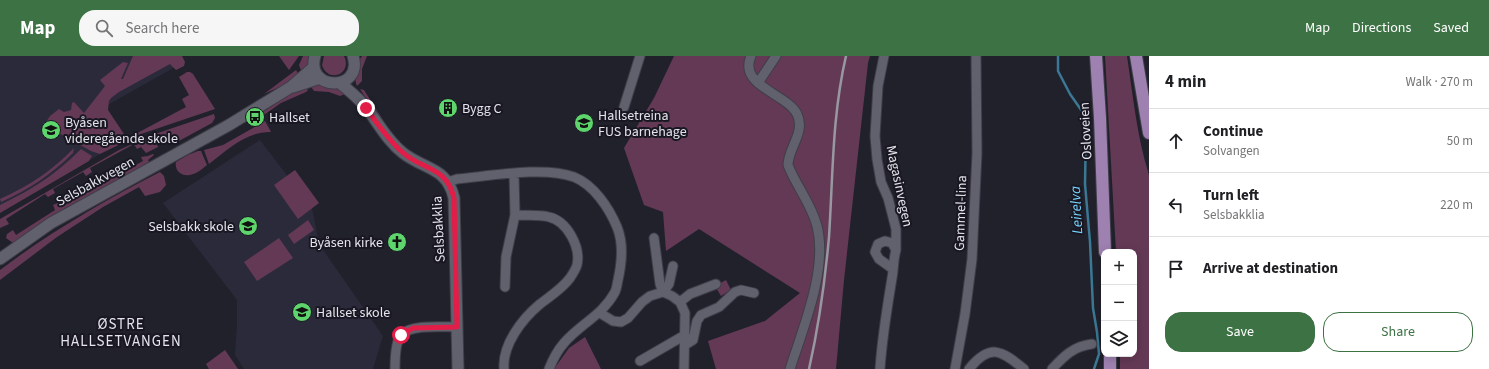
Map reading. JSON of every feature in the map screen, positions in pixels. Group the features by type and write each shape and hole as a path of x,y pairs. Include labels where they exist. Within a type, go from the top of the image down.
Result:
{"highway":[{"name":"Osloveien","path":"1096,56 1105,249"},
{"path":"1136,56 1149,133"},
{"path":"1110,357 1110,369"}],"street":[{"path":"315,61 320,78 333,84 340,83 351,75 355,64 354,56"},
{"path":"624,106 640,56"},
{"path":"751,56 748,66 750,74 758,83 790,106 797,114 799,124 798,136 788,158 788,165 810,206 817,226 820,248 810,309 790,369"},
{"path":"758,83 776,56"},
{"name":"Magasinvegen","path":"880,369 882,336 896,250 896,229 882,182 877,159 875,136 878,86 884,56"},
{"name":"Gammel-lina","path":"955,369 965,314 972,259 976,153 976,56"},
{"name":"Selsbakkvegen","path":"291,88 315,61"},
{"name":"Selsbakklia","path":"351,75 362,103"},
{"name":"Selsbakkvegen","path":"0,259 51,223 229,125 291,88 320,78"},
{"name":"Selsbakklia","path":"340,83 362,103 384,133 402,152 413,161 436,172 448,182 454,198 458,369"},
{"path":"448,182 457,179 548,172 576,178 593,190 611,212 621,237 622,264 615,291 600,313 564,342 555,354 549,369"},
{"path":"505,287 506,257 515,215 514,174"},
{"path":"504,369 506,350 512,336 523,321 538,305 559,289 569,279 577,266 578,252 573,237 563,225 550,217 515,215"},
{"path":"654,238 660,284 663,292 680,302 685,313 684,369"},
{"name":"Magasinvegen","path":"893,269 879,260 875,252 878,244 885,241 892,243 896,250"},
{"path":"600,313 613,321 621,322 628,318 642,302 650,296 663,292 669,284 673,266"},
{"path":"680,302 690,294 716,284"},
{"path":"685,345 693,340 697,321 701,315 719,307 736,292 741,290 754,293"},
{"path":"395,369 396,347 401,335 413,328 457,327"},
{"path":"640,361 685,334"},
{"path":"1052,369 1066,354 1077,347 1092,344"},
{"path":"969,369 977,359 985,354 994,352 1002,353 1010,357 1024,369"}],"shaded area":[{"name":"Byåsen videregående skole","path":"0,56 180,56 184,62 104,107 100,154 0,213"},
{"path":"133,56 182,56 185,62 184,66 176,70 170,64 119,92 111,98 109,101 108,110 126,137 128,138 186,107 182,99 189,95 179,77 187,72 193,74 215,109 141,134 100,154 91,151 44,125 50,116 59,109 64,112 71,110 72,103 74,102 84,113 105,86 100,80 123,62 128,63 121,79 123,79"},
{"path":"279,56 299,56 289,70"},
{"path":"303,56 311,56 309,64 302,73 299,65"},
{"path":"324,56 344,56 346,62 343,72 334,75 325,71 322,65"},
{"path":"362,56 367,56 362,69 362,81 357,86 355,74 358,63"},
{"path":"674,56 870,56 844,280 836,369 716,369 708,341 765,321 800,293 699,229 666,251 663,212 644,205 624,148 654,98"},
{"path":"1105,56 1127,56 1138,131 1149,175 1149,369 1120,369 1120,357 1137,357 1137,249 1116,249"},
{"path":"296,70 299,75 288,83 264,94"},
{"path":"316,82 337,88 347,93 340,96 329,92 314,91 309,84"},
{"path":"305,85 308,90 306,92 281,103 261,117 258,115"},
{"path":"360,89 364,90 383,120 381,122"},
{"path":"214,114 215,118 212,123 177,142 165,144 155,134"},
{"path":"265,121 271,132 254,135 238,142 209,164 204,150 223,145"},
{"path":"150,136 156,142 158,147 146,153 141,147 137,149 134,144 90,168 92,172 86,176 83,172 53,189 55,193 48,197 45,194 6,219 9,224 0,228 0,219 119,150"},
{"path":"260,140 312,208 319,244 383,336 373,369 244,369 235,355 237,300 163,203"},
{"path":"74,148 73,153 48,175 30,187 1,202 0,199 21,189 49,171"},
{"path":"81,149 92,156 89,161 0,213 0,205 43,181"},
{"path":"198,151 201,151 207,165 190,175 183,175 180,173 177,169 176,162"},
{"path":"154,155 148,160 149,162 140,168 13,243 6,238 7,234 13,230 16,235 55,210 53,205 60,202 63,206 93,189 90,184 97,180 100,185 143,161 141,157"},
{"path":"295,170 319,203 298,219 274,185"},
{"path":"160,172 164,176 166,185 160,192 145,196 139,187 103,207 57,237 0,280 0,270 38,243 118,194"},
{"path":"308,220 314,230 294,244 288,235"},
{"path":"279,238 293,258 257,281 244,262"},
{"path":"726,280 731,290 721,296 715,286"},
{"path":"585,337 601,369 554,369 569,348"},
{"path":"225,350 238,369 209,369 206,364"}],"waterway":[{"name":"Leirelva","path":"1058,56 1058,71 1070,94 1084,114 1086,128 1085,184 1090,242 1093,308 1099,354 1094,369"}],"railway":[{"path":"809,369 819,320 826,270 838,101 846,56"}],"place":[{"name":"Bygg C","path":"448,108"},
{"name":"Hallset","path":"255,117"},
{"name":"Hallsetreina FUS barnehage","path":"584,123"},
{"name":"Byåsen videregående skole","path":"51,130"},
{"name":"Selsbakk skole","path":"248,226"},
{"name":"Byåsen kirke","path":"397,242"},
{"name":"Hallset skole","path":"302,312"}],"district":[{"name":"ØSTRE HALLSETVANGEN","path":"121,332"}],"route":[{"path":"366,108 394,145 413,161 444,177 452,188 454,198 457,327 413,328 401,335"}]}
